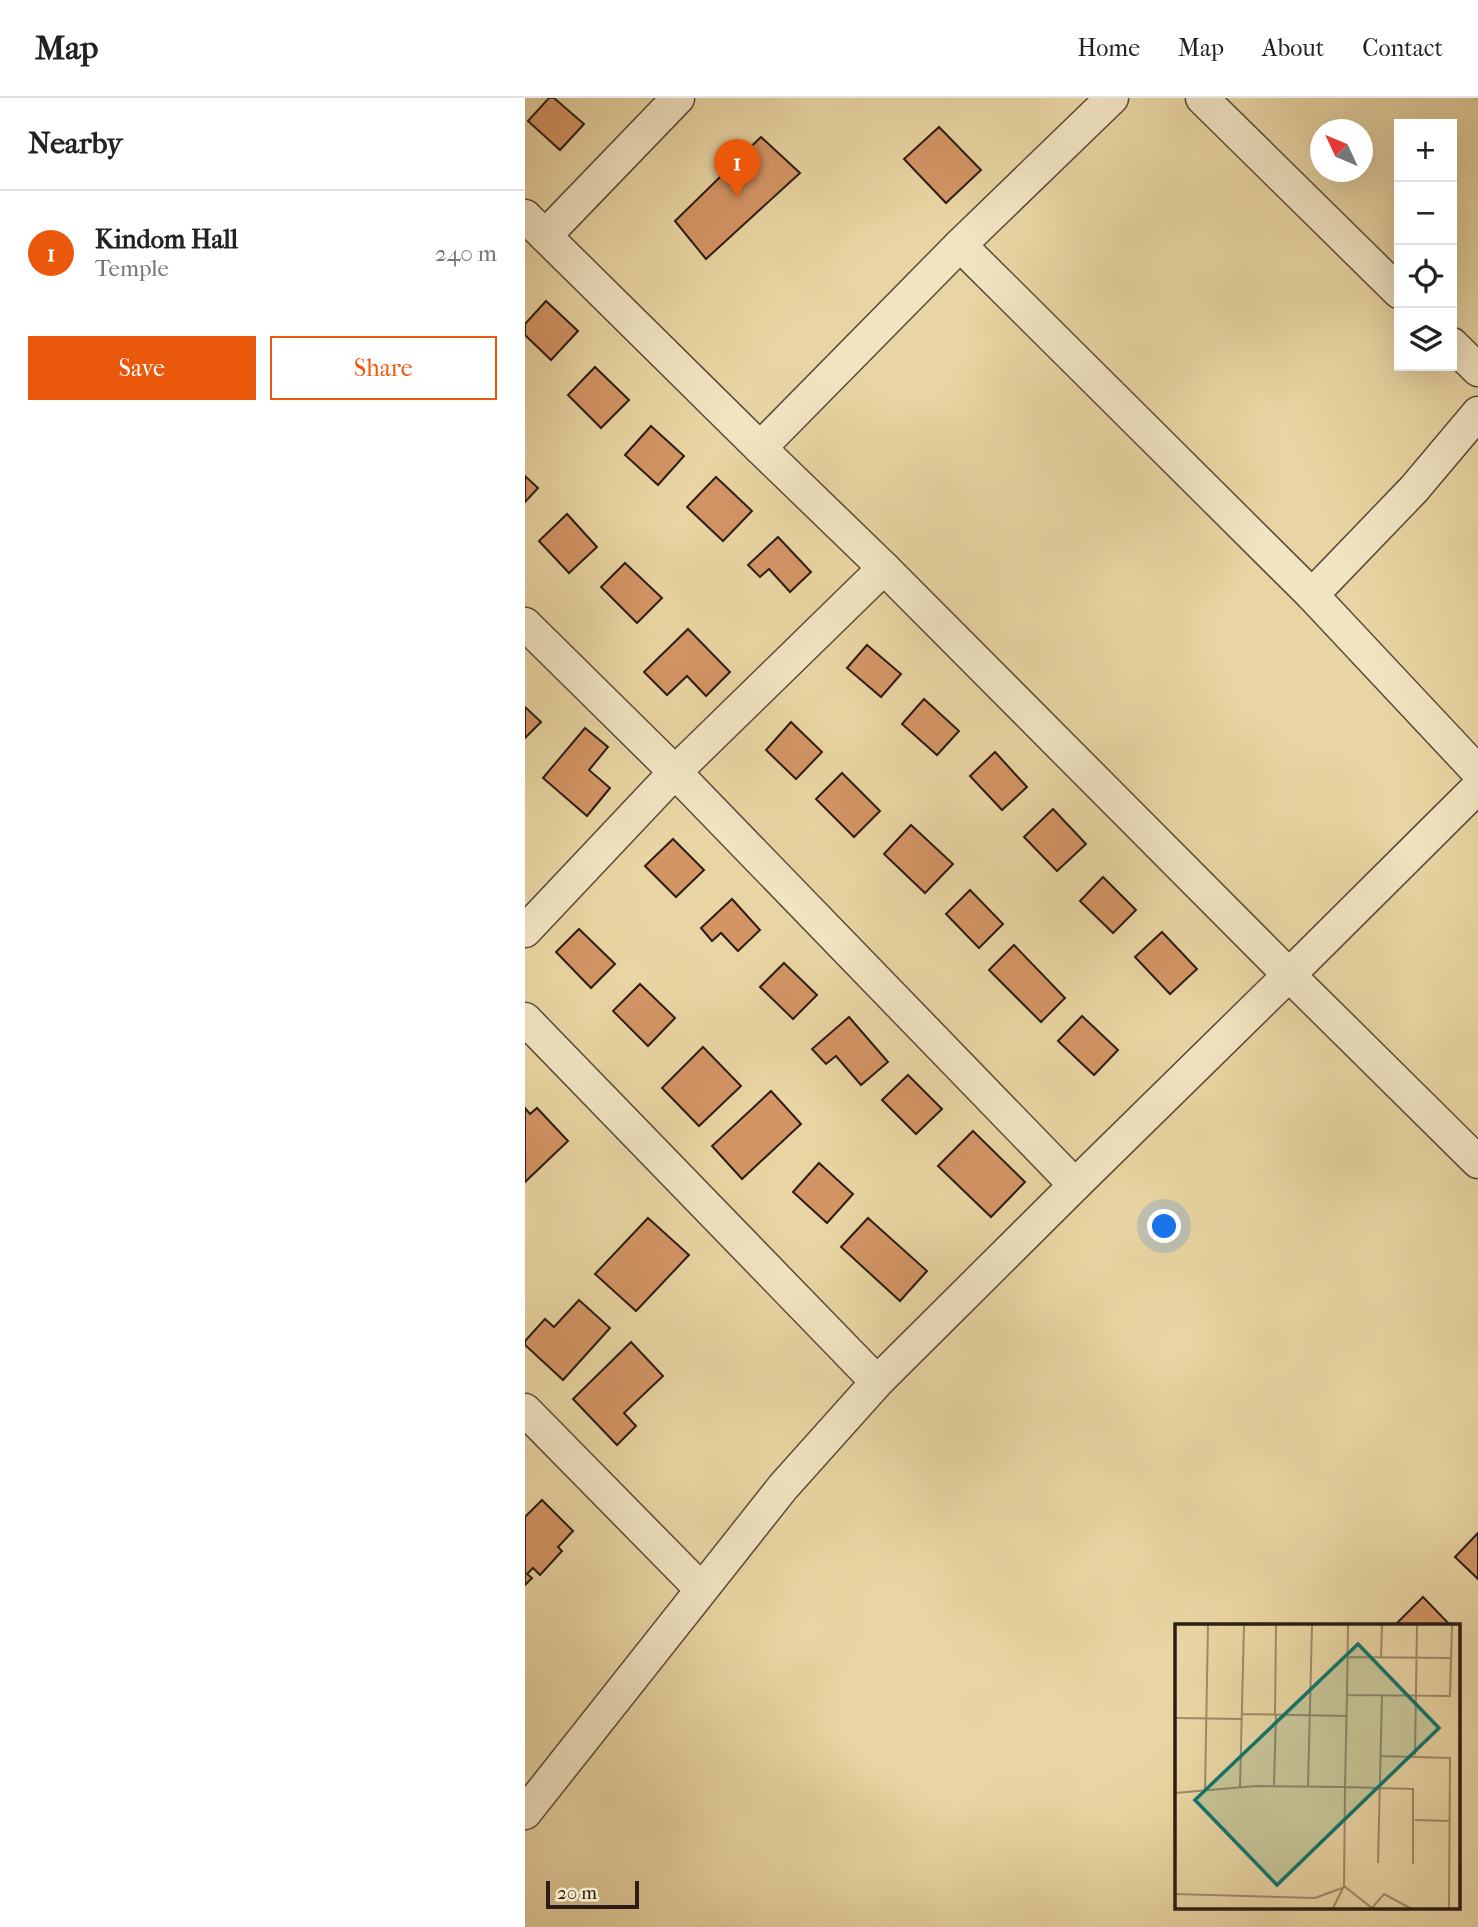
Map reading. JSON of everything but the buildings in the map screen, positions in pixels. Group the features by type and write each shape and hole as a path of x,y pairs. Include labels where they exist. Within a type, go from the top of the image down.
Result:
{"street":[{"path":"678,98 535,226 884,568 1478,1162"},
{"path":"760,448 960,245 1112,98"},
{"path":"1202,98 1394,287"},
{"path":"960,245 1313,595 1478,772"},
{"path":"1457,349 1478,370"},
{"path":"1313,595 1413,489 1478,413"},
{"path":"525,931 675,772 884,568"},
{"path":"525,624 675,772 1075,1185"},
{"path":"525,1813 783,1488 877,1382 1478,786"},
{"path":"525,1019 877,1382"},
{"path":"525,1410 701,1589"}],"place":[{"name":"Kindom Hall","path":"737,197"}]}
